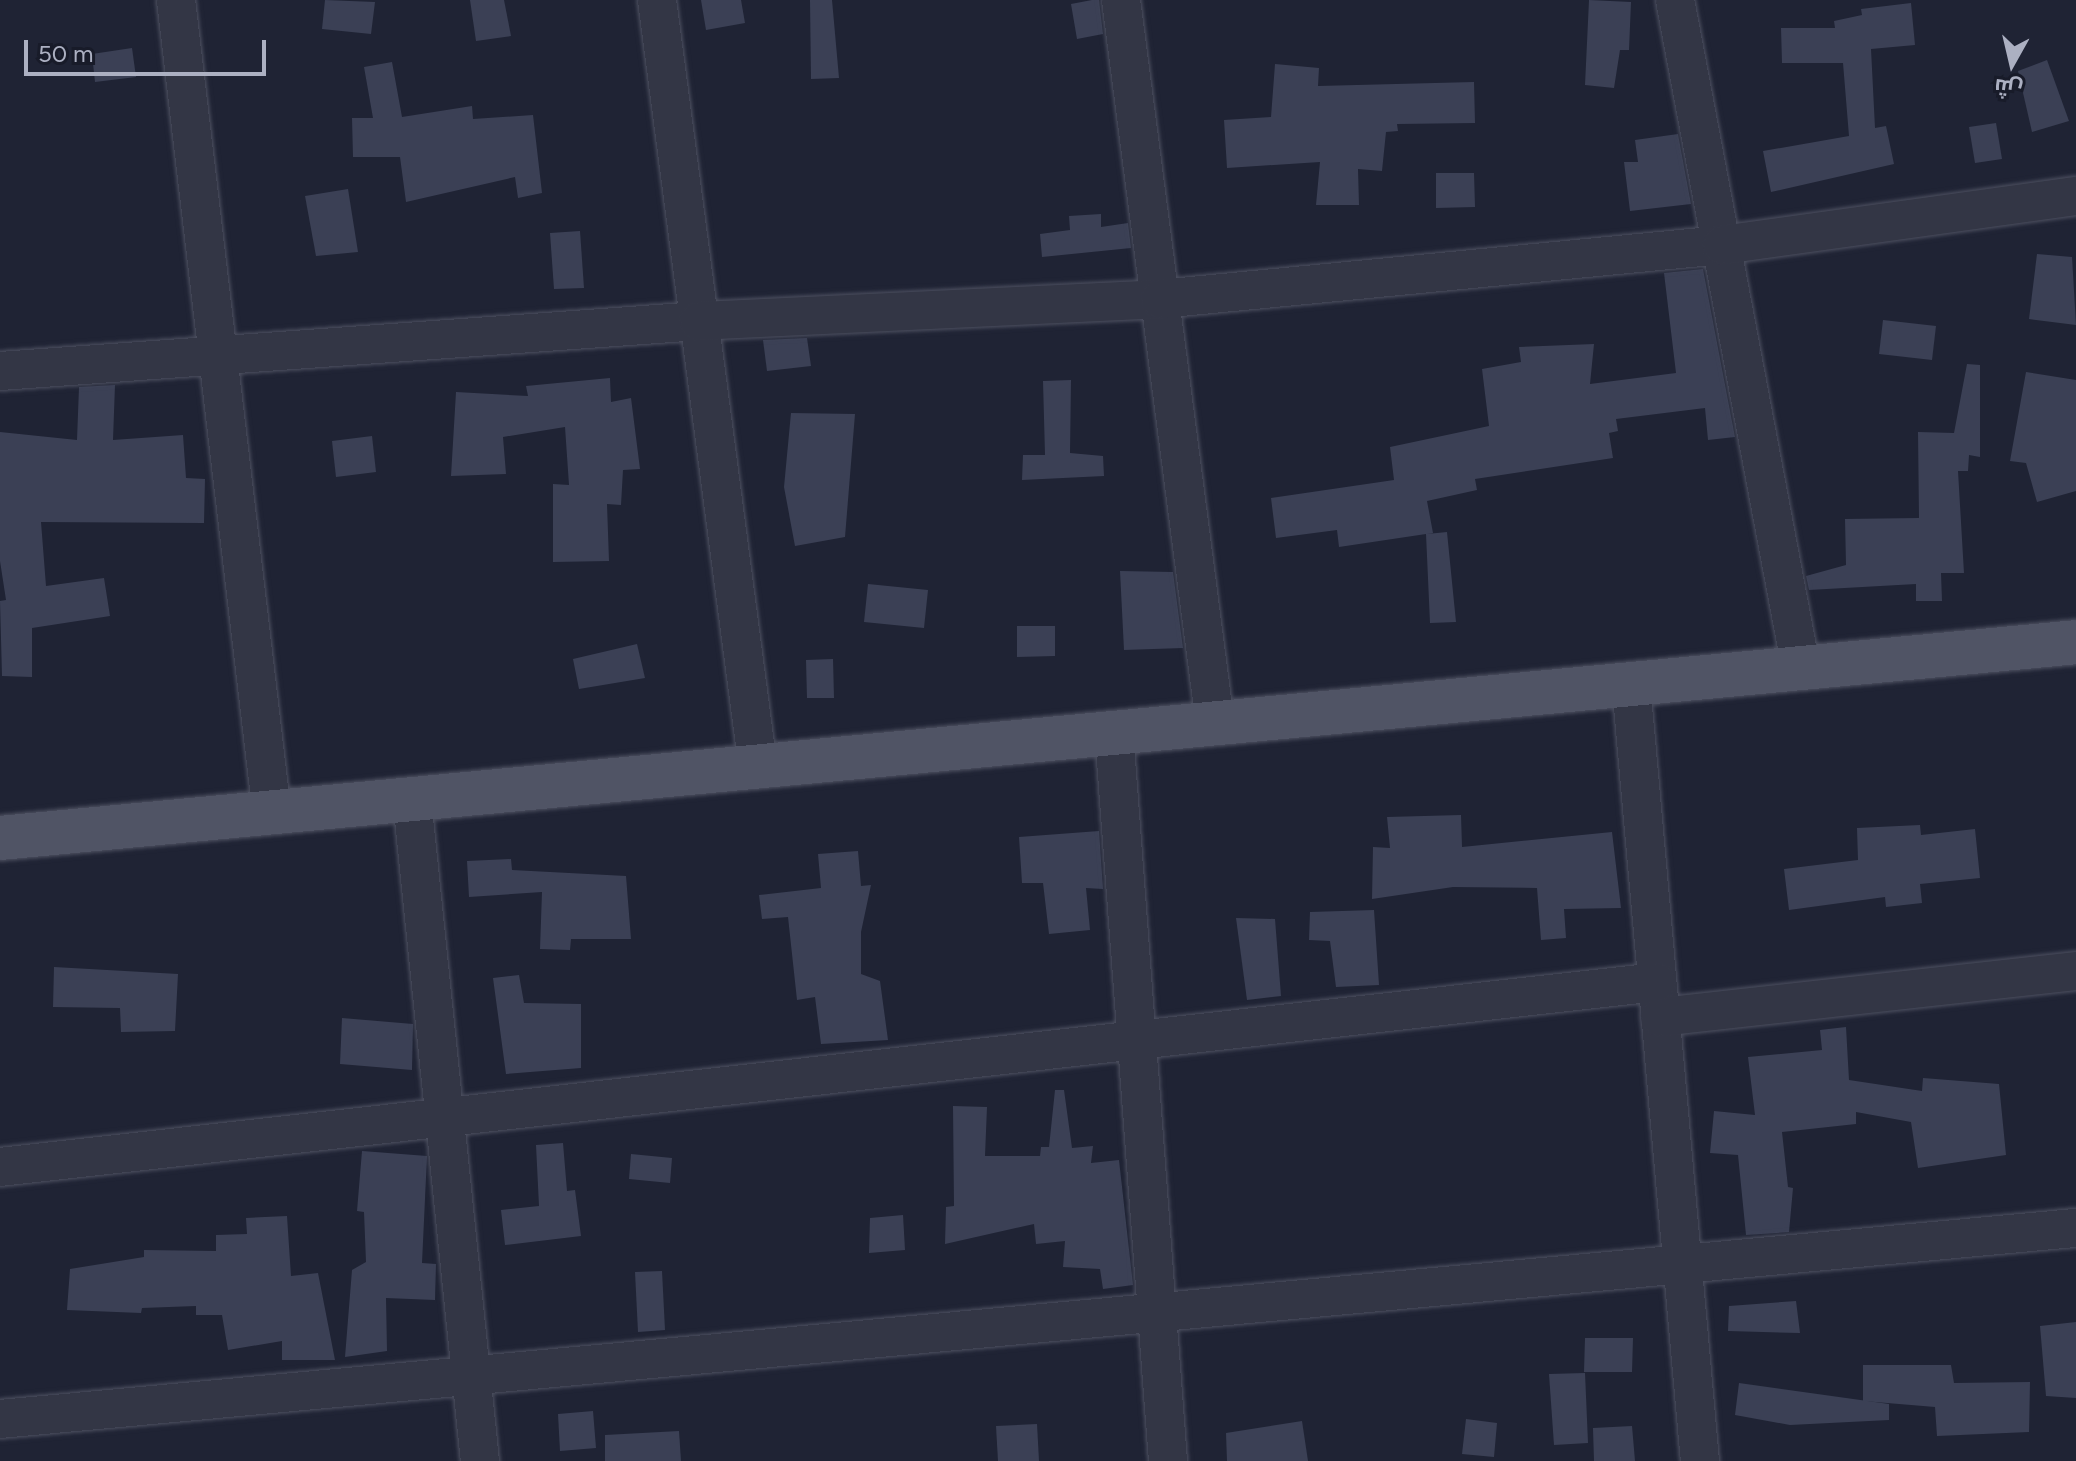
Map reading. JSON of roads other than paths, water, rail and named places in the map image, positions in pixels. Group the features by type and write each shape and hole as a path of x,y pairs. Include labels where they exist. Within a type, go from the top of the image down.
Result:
{"main road":[{"path":"0,838 2076,642"}],"street":[{"path":"176,0 272,813"},
{"path":"657,0 758,767"},
{"path":"1121,0 1215,723"},
{"path":"1675,0 1801,668"},
{"path":"0,371 218,353 699,321 1160,299 1722,245 2076,196"},
{"path":"1631,684 1700,1461"},
{"path":"1114,733 1168,1461"},
{"path":"412,800 480,1461"},
{"path":"0,1167 1137,1040 1659,999 2076,971"},
{"path":"0,1419 2076,1228"}]}
